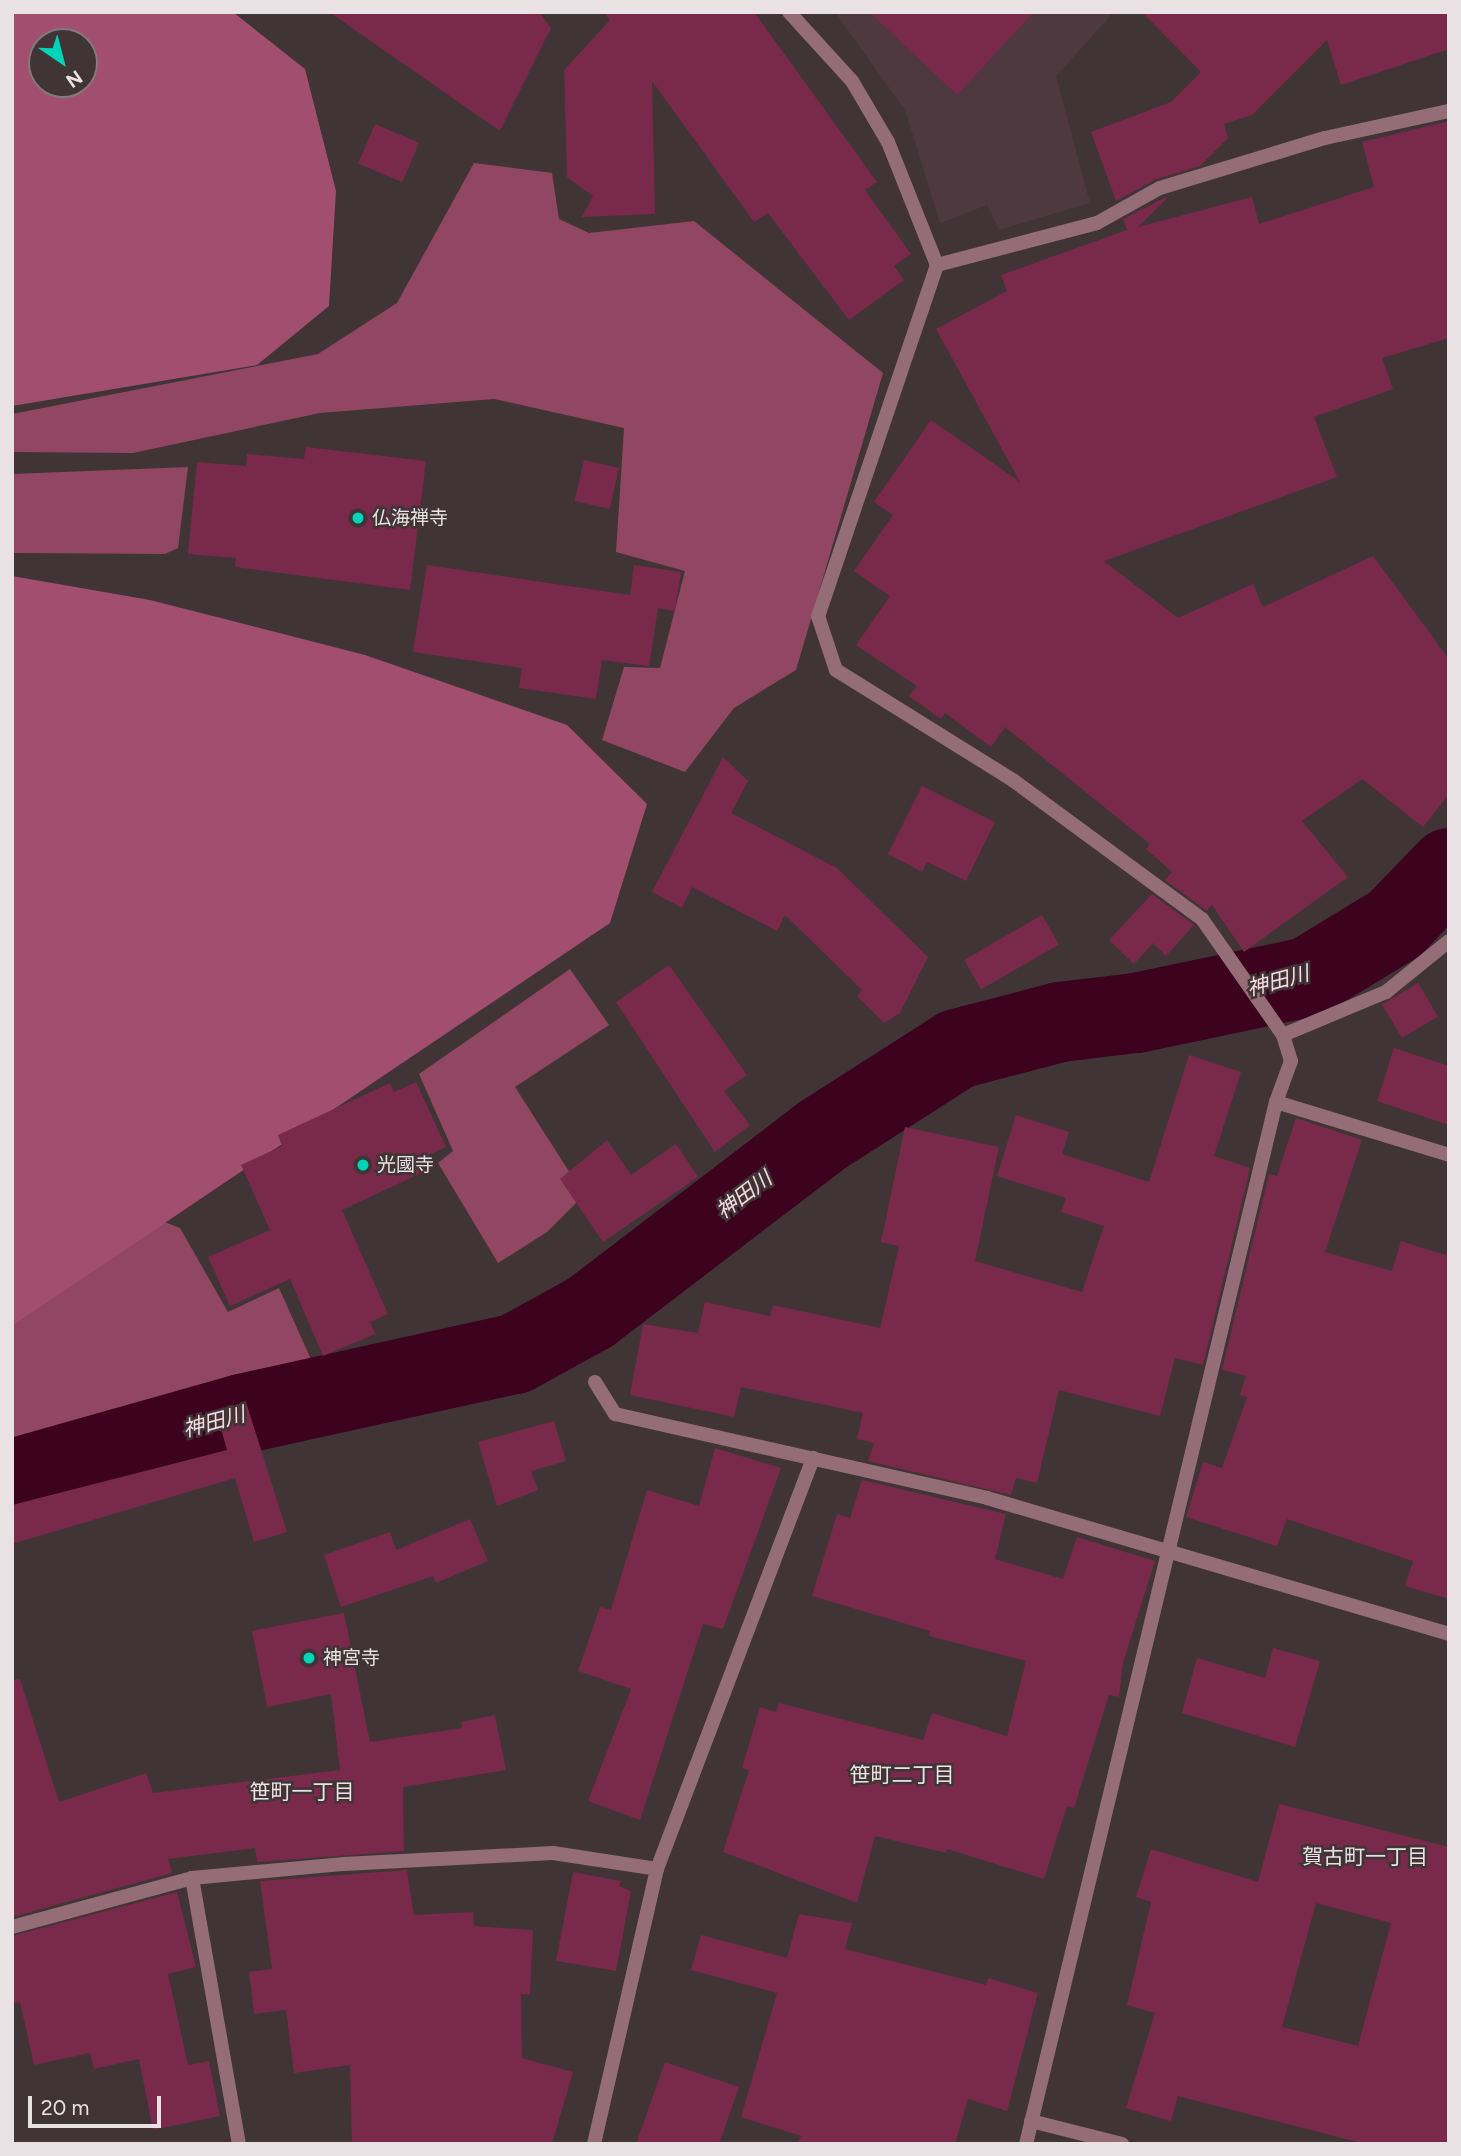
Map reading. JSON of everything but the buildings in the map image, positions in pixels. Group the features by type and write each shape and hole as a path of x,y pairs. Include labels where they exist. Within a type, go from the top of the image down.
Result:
{"street":[{"path":"789,12 852,81 888,142 937,265 818,617 836,670 1014,781 1202,919 1283,1035 1290,1061 1276,1102 1026,2144"},
{"path":"937,265 1097,223 1160,188 1325,138 1449,111"},
{"path":"1283,1035 1386,992 1449,941"},
{"path":"1276,1102 1449,1155"},
{"path":"595,1382 615,1413 987,1498 1168,1549 1449,1634"},
{"path":"594,2144 657,1869 813,1458"},
{"path":"12,1927 192,1878 553,1853 657,1869"},
{"path":"192,1878 240,2144"},
{"path":"1031,2121 1122,2144"}],"shaded area":[{"path":"12,12 233,12 305,69 336,191 329,306 257,365 12,406"},
{"path":"835,12 1114,12 1056,76 1090,203 999,230 987,205 940,223 905,110"},
{"path":"474,163 552,173 559,219 589,233 694,221 883,373 796,670 734,708 685,772 602,740 624,667 660,668 685,571 616,552 624,428 494,399 320,413 133,453 12,452 12,414 318,354 397,303"},
{"path":"188,467 178,548 165,554 12,553 12,474"},
{"path":"12,576 150,600 365,655 567,725 647,804 610,923 12,1326"},
{"path":"570,969 609,1025 515,1087 584,1195 547,1232 498,1263 438,1163 453,1151 419,1074"},
{"path":"152,1217 180,1228 228,1312 279,1288 314,1366 12,1444 12,1318"}],"waterway":[{"name":"神田川","path":"12,1479 241,1414 515,1354 591,1312 821,1136 957,1049 1060,1022 1136,1013 1308,977 1395,924 1449,868"}],"place":[{"name":"仏海禅寺","path":"358,518"},
{"name":"光國寺","path":"363,1165"},
{"name":"神宮寺","path":"309,1658"}],"district":[{"name":"笹町二丁目","path":"902,1775"},
{"name":"笹町一丁目","path":"302,1792"},
{"name":"賀古町一丁目","path":"1365,1857"}]}
